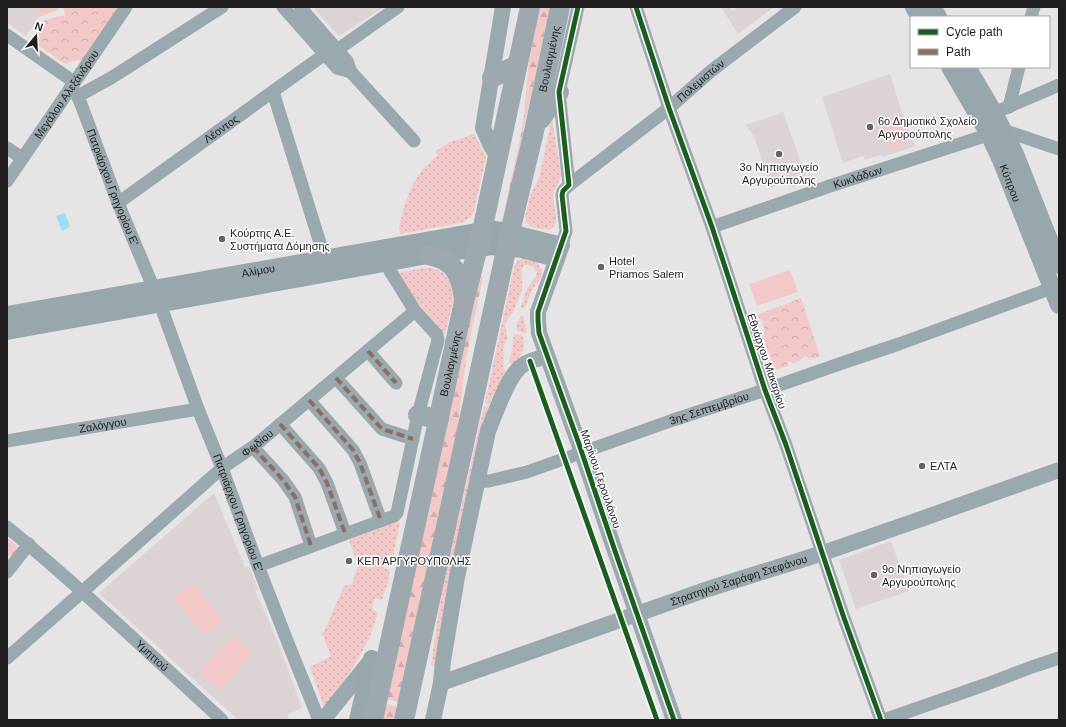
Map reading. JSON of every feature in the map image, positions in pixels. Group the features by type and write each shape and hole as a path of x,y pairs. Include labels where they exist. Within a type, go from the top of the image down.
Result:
{"main road":[{"name":"Βουλιαγμένης","path":"373,720 464,302 480,240 530,7"},
{"name":"Βουλιαγμένης","path":"404,720 508,240 535,127 560,7"},
{"path":"914,7 919,16"},
{"path":"932,7 937,16"},
{"path":"492,78 517,65"},
{"name":"Κύπρου","path":"951,68 996,132 1015,154 1059,265"},
{"name":"Κύπρου","path":"968,68 1001,110 996,132 1001,160 1059,305"},
{"path":"535,127 559,92"},
{"name":"Αλίμου","path":"7,315 157,296 386,263 428,255 480,240"},
{"name":"Αλίμου","path":"7,331 326,259 480,240 492,246 508,240"},
{"path":"428,255 448,262 457,273 463,288 464,302"},
{"path":"418,415 439,419"},
{"path":"358,720 382,623 394,588 407,568"}],"street":[{"name":"Μεγάλου Αλεξάνδρου","path":"7,181 22,158 74,89 126,7"},
{"path":"7,35 74,89 111,78 222,7"},
{"path":"283,7 331,52"},
{"path":"300,7 331,52 337,68 351,72 414,141"},
{"name":"Λέοντος","path":"118,203 273,92 398,7"},
{"path":"498,157 483,128 503,7"},
{"path":"508,240 522,250 559,252 566,231 562,194 565,188 569,185 559,92 578,7"},
{"name":"Εθνάρχου Μακαρίου","path":"636,7 669,108 712,227 765,390 823,552 844,618 882,720"},
{"name":"Πολεμιστών","path":"569,185 669,108 711,71 795,7"},
{"path":"1001,110 1019,68"},
{"path":"1001,110 1059,85"},
{"name":"Πατριάρχου Γρηγορίου Ε'","path":"74,89 118,203 157,296 198,409 319,720"},
{"path":"273,92 326,259"},
{"path":"996,132 1059,149"},
{"name":"Κυκλάδων","path":"712,227 830,186 996,132"},
{"path":"7,148 22,158"},
{"name":"Μαρίνου Γερουλάνου","path":"559,252 538,312 539,333 582,452 674,720"},
{"path":"258,566 381,521 394,516 397,513 412,439 438,340 436,334 415,311 386,263"},
{"name":"3ης Σεπτεμβρίου","path":"478,482 489,481 527,472 913,339 1052,288"},
{"name":"Φειδίου","path":"7,658 222,468 253,447 415,311"},
{"path":"368,351 396,383"},
{"path":"433,720 442,683 443,661 457,577 488,431 514,373 522,365 547,356"},
{"path":"336,378 382,429 412,439"},
{"path":"309,400 353,450 360,463 381,521"},
{"name":"Ζαλόγγου","path":"7,441 198,409"},
{"path":"280,424 319,468 327,483 345,533"},
{"path":"253,447 295,497 311,546"},
{"name":"Στρατηγού Σαράφη Στεφάνου","path":"442,683 708,589 924,518 1059,470"},
{"name":"Υμηττού","path":"7,527 29,544 222,720"},
{"path":"7,572 29,544"},
{"path":"882,720 1059,658"},
{"path":"323,720 372,659"}],"shaded area":[{"path":"7,7 35,7 39,17 26,36 7,23"},
{"path":"313,7 384,7 339,36"},
{"path":"721,7 729,7 734,11 736,7 774,7 738,34"},
{"name":"6ο Δημοτικό Σχολείο Αργυρούπολης","path":"890,74 900,107 915,146 883,157 880,155 865,160 863,156 843,163 822,97"},
{"name":"3ο Νηπιαγωγείο Αργυρούπολης","path":"783,112 807,179 797,182 794,188 785,183 771,188 754,136 746,125"},
{"path":"214,493 245,567 249,566 258,589 255,590 279,645 302,708 289,714 288,718 285,720 238,720 99,593"},
{"name":"9ο Νηπιαγωγείο Αργυρούπολης","path":"891,541 909,591 856,609 839,560"}],"green space":[{"path":"35,7 57,7 58,10 39,17"},
{"path":"63,7 124,7 84,62 78,60 65,64 31,40 45,20 65,15"},
{"path":"540,7 550,7 507,208 505,207 523,125 529,60"},
{"path":"898,115 907,144 890,150 881,120"},
{"path":"552,118 561,174 553,196 556,220 553,228 548,230 532,227 527,223 525,217 530,196 539,178"},
{"path":"474,134 486,157 474,211 471,216 460,223 400,234 399,227 405,203 413,184 422,170 438,155 435,152 448,143"},
{"path":"523,258 537,261 542,273 541,278 533,288 524,309 521,307 527,289 537,272 532,266 524,265 522,268 522,290 514,311 505,324 507,340 503,349 503,364 506,372 489,404 485,403 514,267 517,261"},
{"path":"422,268 438,270 443,273 451,283 455,295 445,334 417,302 398,273"},
{"path":"790,270 798,292 757,306 749,284"},
{"path":"480,276 483,277 466,358 457,435 399,702 387,699"},
{"path":"801,298 820,356 811,358 805,356 799,361 793,363 788,361 788,366 775,370 762,333 765,331 761,318 755,320 754,316"},
{"path":"521,315 523,316 526,333 517,331 517,324"},
{"path":"514,334 521,335 523,337 524,349 521,355 513,364 511,364 509,361"},
{"path":"484,406 488,407 446,592 435,666 431,665 442,591"},
{"path":"400,521 393,557 385,555 383,568 390,569 389,579 382,600 375,598 372,610 378,613 369,639 347,677 324,707 310,667 331,656 322,633 324,632 344,586 352,584 358,565 349,540"},
{"path":"7,537 19,548 11,557 7,554"},
{"path":"193,583 223,620 204,635 174,598"},
{"path":"233,635 253,653 220,690 199,672"},
{"path":"386,704 398,707 395,720 382,720"}],"water":[{"path":"65,213 70,227 62,231 56,216"}],"marked path":[{"path":"368,351 396,383"},
{"path":"336,378 382,429 413,439"},
{"path":"309,400 353,450 360,463 381,521"},
{"path":"280,424 319,468 327,483 345,533"},
{"path":"253,447 283,480 295,497 311,546"}],"cycle path":[{"path":"578,7 559,92 569,185 563,191 562,195 566,231 538,312 539,333 579,444 674,720"},
{"path":"636,7 669,108 712,227 765,390 786,445 844,618 881,720"},
{"path":"530,361 657,720"}],"place":[{"name":"6ο Δημοτικό Σχολείο Αργυρούπολης","path":"870,127"},
{"name":"3ο Νηπιαγωγείο Αργυρούπολης","path":"779,154"},
{"name":"Κούρτης Α.Ε. Συστήματα Δόμησης","path":"222,239"},
{"name":"Hotel Priamos Salem","path":"601,267"},
{"name":"ΕΛΤΑ","path":"922,466"},
{"name":"ΚΕΠ ΑΡΓΥΡΟΥΠΟΛΗΣ","path":"349,561"},
{"name":"9ο Νηπιαγωγείο Αργυρούπολης","path":"874,575"}]}
